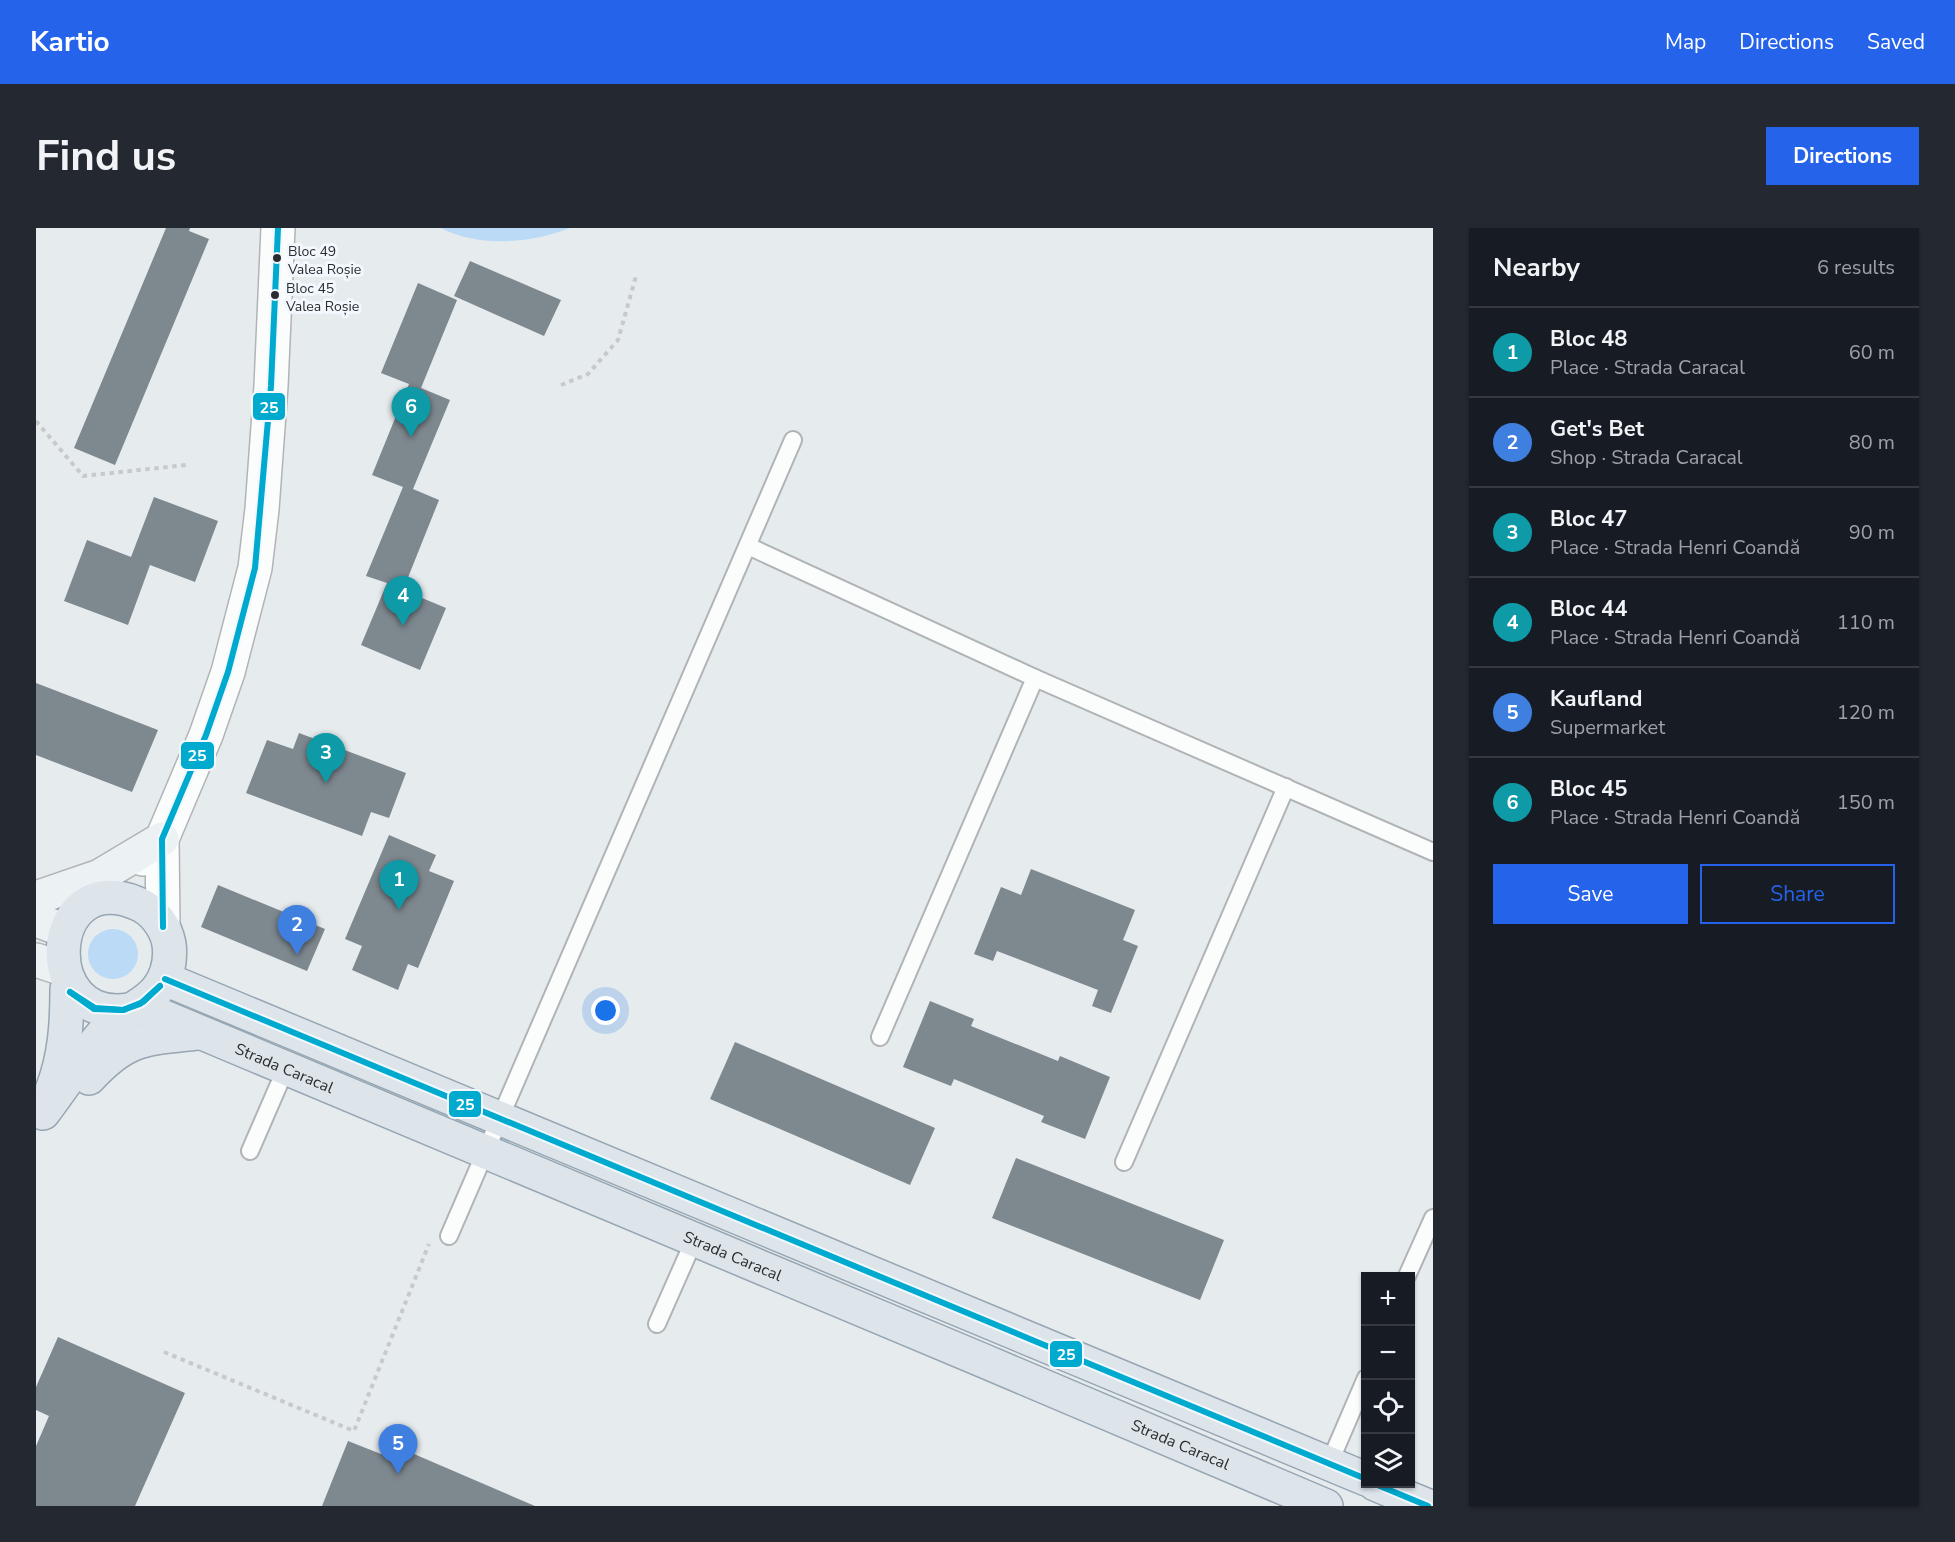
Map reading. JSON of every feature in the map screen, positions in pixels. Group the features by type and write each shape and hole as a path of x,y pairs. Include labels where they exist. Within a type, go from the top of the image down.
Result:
{"main road":[{"path":"36,898 100,876 162,839"},
{"path":"107,897 124,898 139,904 153,913 163,927 170,952 165,979 158,990 133,1008 96,1042 38,1124 58,1074 66,1037 53,972 56,948 49,925 80,908 107,897"},
{"path":"53,972 88,1006 114,1012 133,1008"},
{"path":"165,979 1361,1477"},
{"name":"Strada Caracal","path":"133,1008 286,1068 695,1238 1326,1506"},
{"path":"38,1124 118,1050 146,1039 200,1033"},
{"path":"1385,1488 1428,1506"}],"street":[{"path":"107,897 162,839 206,735 228,672 255,568 262,509 271,386 278,228"},
{"path":"162,839 163,927"}],"lane":[{"path":"449,1236 793,440"},
{"path":"748,546 1035,678 1433,852"},
{"path":"880,1037 1035,678"},
{"path":"1124,1162 1286,787"},
{"path":"250,1151 286,1068"},
{"path":"1409,1272 1433,1218"},
{"path":"657,1324 695,1238"},
{"path":"1329,1464 1364,1380"}],"path":[{"path":"561,385 588,374 618,340 636,276"},
{"path":"36,421 83,476 186,465"},
{"path":"164,1352 354,1431 430,1240"}],"shaded area":[{"path":"441,228 570,228 523,240 488,241 472,239"},
{"path":"118,929 131,936 137,944 137,964 131,972 123,978 108,979 95,972 89,964 88,949 95,936 103,930"}],"building":[{"path":"166,228 190,228 189,231 209,239 115,465 74,448"},
{"path":"470,261 561,300 544,336 454,296"},
{"path":"418,283 457,300 421,388 450,400 413,489 439,500 403,590 446,608 420,670 361,645 387,583 366,576 403,487 372,475 409,384 381,373"},
{"path":"154,497 218,521 195,582 150,565 128,625 64,601 87,540 131,557"},
{"path":"36,683 158,730 132,792 36,755"},
{"path":"299,733 406,773 389,818 371,812 362,836 246,793 267,740 293,749"},
{"path":"389,835 436,855 429,871 454,881 418,968 408,964 398,990 352,970 362,946 345,939"},
{"path":"1031,869 1135,910 1123,940 1138,946 1111,1013 1092,1006 1098,990 997,951 993,961 974,954 1001,887 1021,895"},
{"path":"218,885 325,929 307,971 201,927"},
{"path":"930,1001 974,1019 971,1026 1058,1061 1060,1056 1110,1077 1085,1139 1041,1122 1044,1116 954,1079 951,1086 903,1067"},
{"path":"735,1042 935,1128 910,1185 710,1099"},
{"path":"1016,1158 1224,1240 1200,1300 992,1218"},
{"path":"58,1337 185,1393 135,1506 36,1506 36,1446 49,1416 36,1410 36,1387"},
{"path":"348,1441 381,1454 400,1448 535,1506 322,1506"}],"transit line":[{"name":"25","path":"163,927 162,839 206,735 228,672 255,568 271,386 278,228"},
{"name":"25","path":"165,979 1361,1477"},
{"name":"25","path":"123,1010 140,1004 160,986"},
{"name":"25","path":"123,1010 143,1002 160,986"},
{"name":"25","path":"70,992 95,1008 123,1010"},
{"name":"25","path":"70,992 94,1009 123,1010"},
{"name":"25","path":"1385,1488 1428,1506"}],"place":[{"name":"Bloc 49 Valea Roșie","path":"277,258"},
{"name":"Bloc 45 Valea Roșie","path":"275,295"},
{"name":"Bloc 45","path":"411,437"},
{"name":"Bloc 44","path":"403,626"},
{"name":"Bloc 47","path":"326,783"},
{"name":"Bloc 48","path":"399,910"},
{"name":"Get's Bet","path":"297,955"},
{"name":"Kaufland","path":"398,1474"}]}
